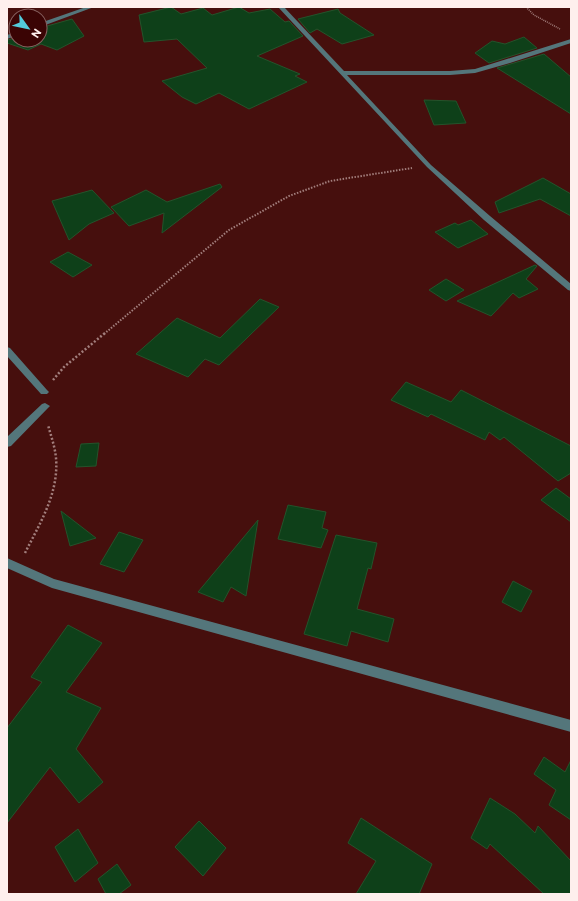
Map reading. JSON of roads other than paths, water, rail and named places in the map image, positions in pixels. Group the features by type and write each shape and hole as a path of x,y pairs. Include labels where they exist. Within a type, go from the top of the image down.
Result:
{"street":[{"path":"48,22 91,7"},
{"path":"281,7 428,166 487,218 571,288"},
{"path":"343,73 450,73 475,71 508,62 571,41"},
{"path":"7,350 44,392"},
{"path":"7,444 45,406"},
{"path":"12,565 52,583 571,726"}]}
